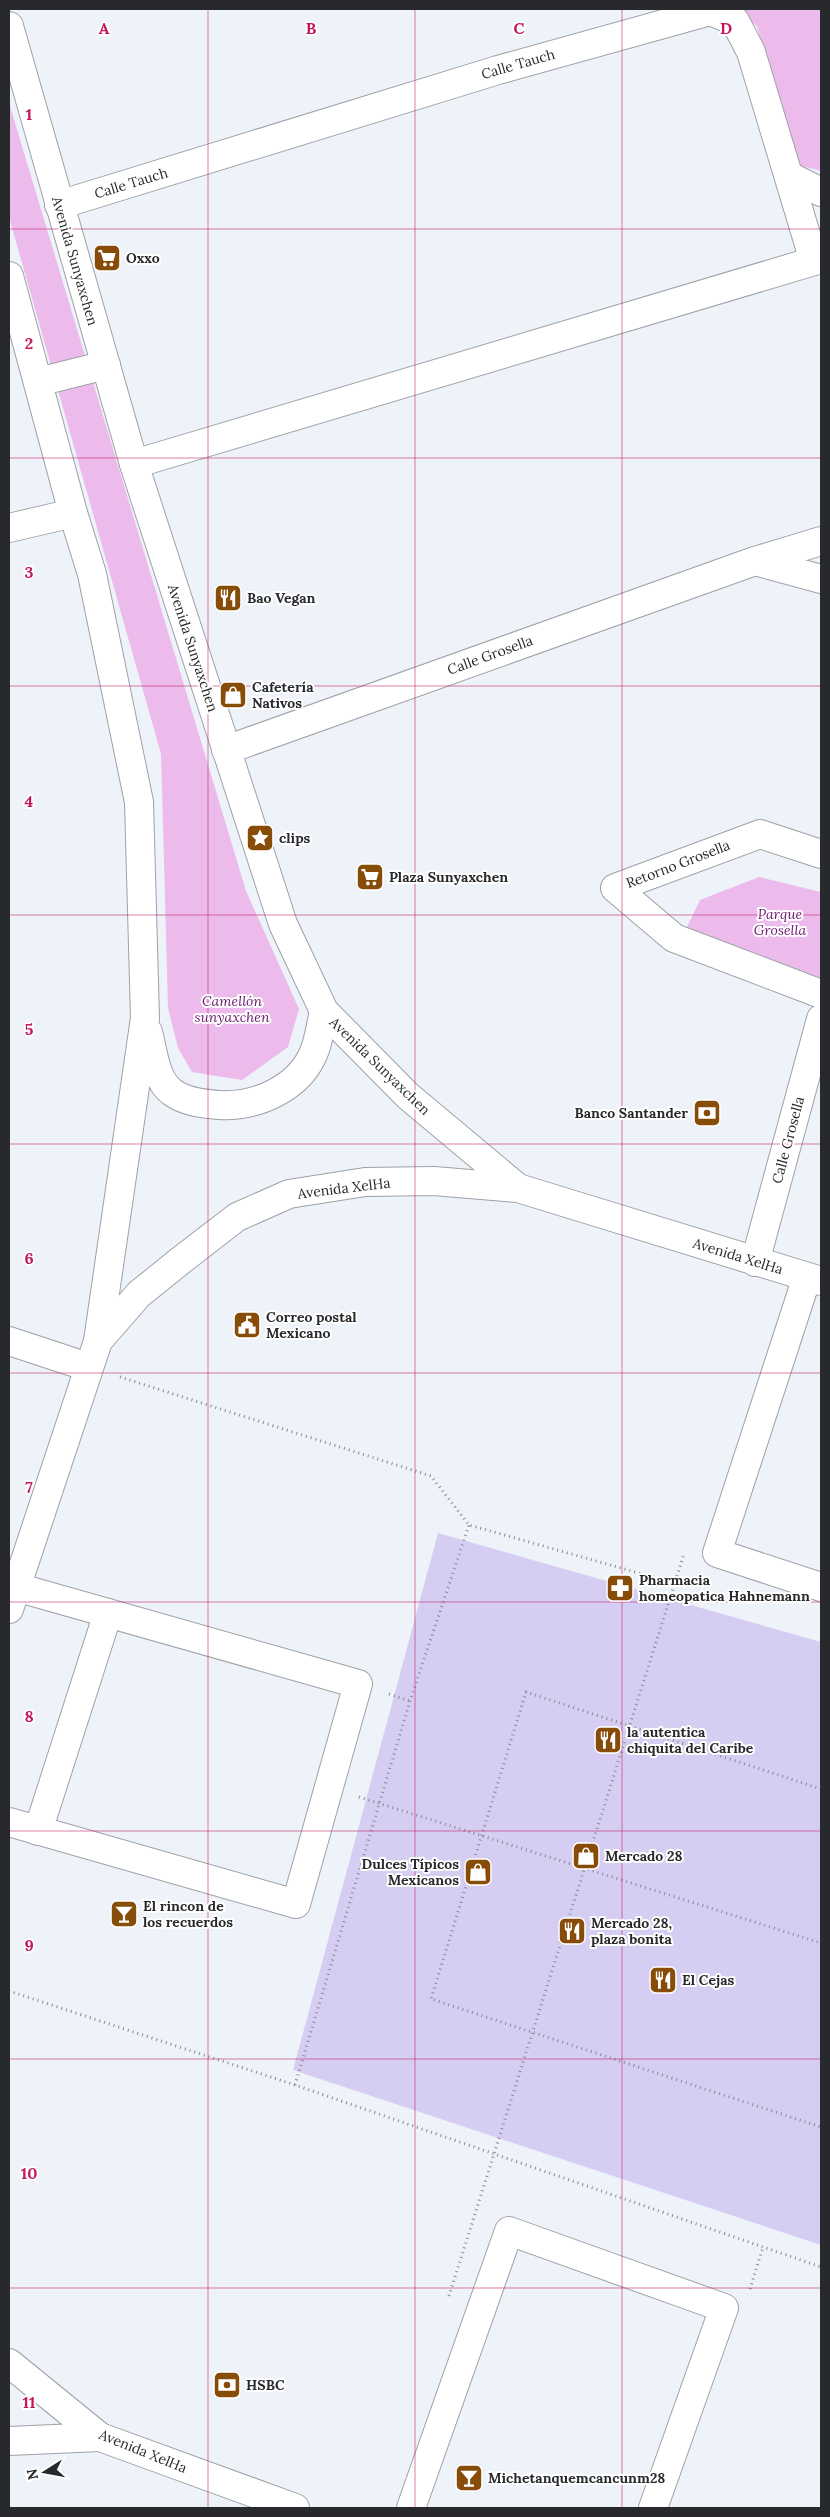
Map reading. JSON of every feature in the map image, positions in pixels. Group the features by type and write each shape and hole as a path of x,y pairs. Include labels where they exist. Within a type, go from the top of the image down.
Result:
{"street":[{"name":"Calle Tauch","path":"59,205 498,70 710,11 735,21 751,52 789,176 818,260 134,464"},
{"name":"Avenida Sunyaxchen","path":"9,26 134,464 283,924 324,1011 408,1096 518,1188"},
{"path":"789,176 821,192"},
{"path":"9,276 73,513 92,574 139,802 145,1018 98,1341"},
{"path":"38,382 106,365"},
{"path":"9,528 73,513"},
{"name":"Calle Grosella","path":"226,750 755,560 821,541"},
{"path":"755,560 821,579"},
{"name":"Retorno Grosella","path":"821,854 760,834 615,888 674,938 821,994"},
{"path":"145,1018 158,1072 171,1092 200,1103 235,1106 272,1097 299,1074 314,1053 324,1011"},
{"name":"Calle Grosella","path":"755,1262 821,1019"},
{"name":"Avenida XelHa","path":"12,1598 98,1341 139,1294 187,1255 237,1217 289,1194 364,1182 434,1181 518,1188 814,1279"},
{"path":"814,1279 717,1553 821,1587"},
{"path":"9,1341 88,1367"},
{"path":"9,1822 296,1904 358,1684 108,1613 12,1598"},
{"path":"38,1831 108,1613"},
{"path":"411,2508 508,2231 724,2308 653,2508"},
{"name":"Avenida XelHa","path":"9,2363 100,2437 295,2508"},
{"path":"9,2441 100,2437"}],"path":[{"path":"88,1367 431,1476 469,1525 674,1583"},
{"path":"295,2085 410,1701 469,1525"},
{"path":"446,2303 686,1546"},
{"path":"821,1790 526,1692 431,1999 821,2127"},
{"path":"329,1787 821,1943"},
{"path":"9,1991 295,2085 821,2267"}],"green space":[{"path":"741,9 821,9 821,171 798,165 757,27"},
{"name":"Camellón sunyaxchen","path":"9,103 246,891 299,1009 288,1047 242,1080 192,1072 178,1048 168,1008 161,754 9,217"},
{"name":"Parque Grosella","path":"759,877 821,892 821,978 685,931 700,900"}],"building":[{"name":"Mercado 28","path":"438,1533 821,1642 821,2245 293,2070"}],"place":[{"name":"Oxxo","path":"107,258"},
{"name":"Bao Vegan","path":"228,598"},
{"name":"Cafetería Nativos","path":"233,695"},
{"name":"clips","path":"260,838"},
{"name":"Plaza Sunyaxchen","path":"370,877"},
{"name":"Banco Santander","path":"707,1113"},
{"name":"Correo postal Mexicano","path":"247,1325"},
{"name":"Pharmacia homeopatica Hahnemann","path":"620,1588"},
{"name":"la autentica chiquita del Caribe","path":"608,1740"},
{"name":"Mercado 28","path":"586,1856"},
{"name":"Dulces Típicos Mexicanos","path":"478,1872"},
{"name":"El rincon de los recuerdos","path":"124,1914"},
{"name":"Mercado 28, plaza bonita","path":"572,1931"},
{"name":"El Cejas","path":"663,1980"},
{"name":"HSBC","path":"227,2385"},
{"name":"Michetanquemcancunm28","path":"469,2478"}]}
